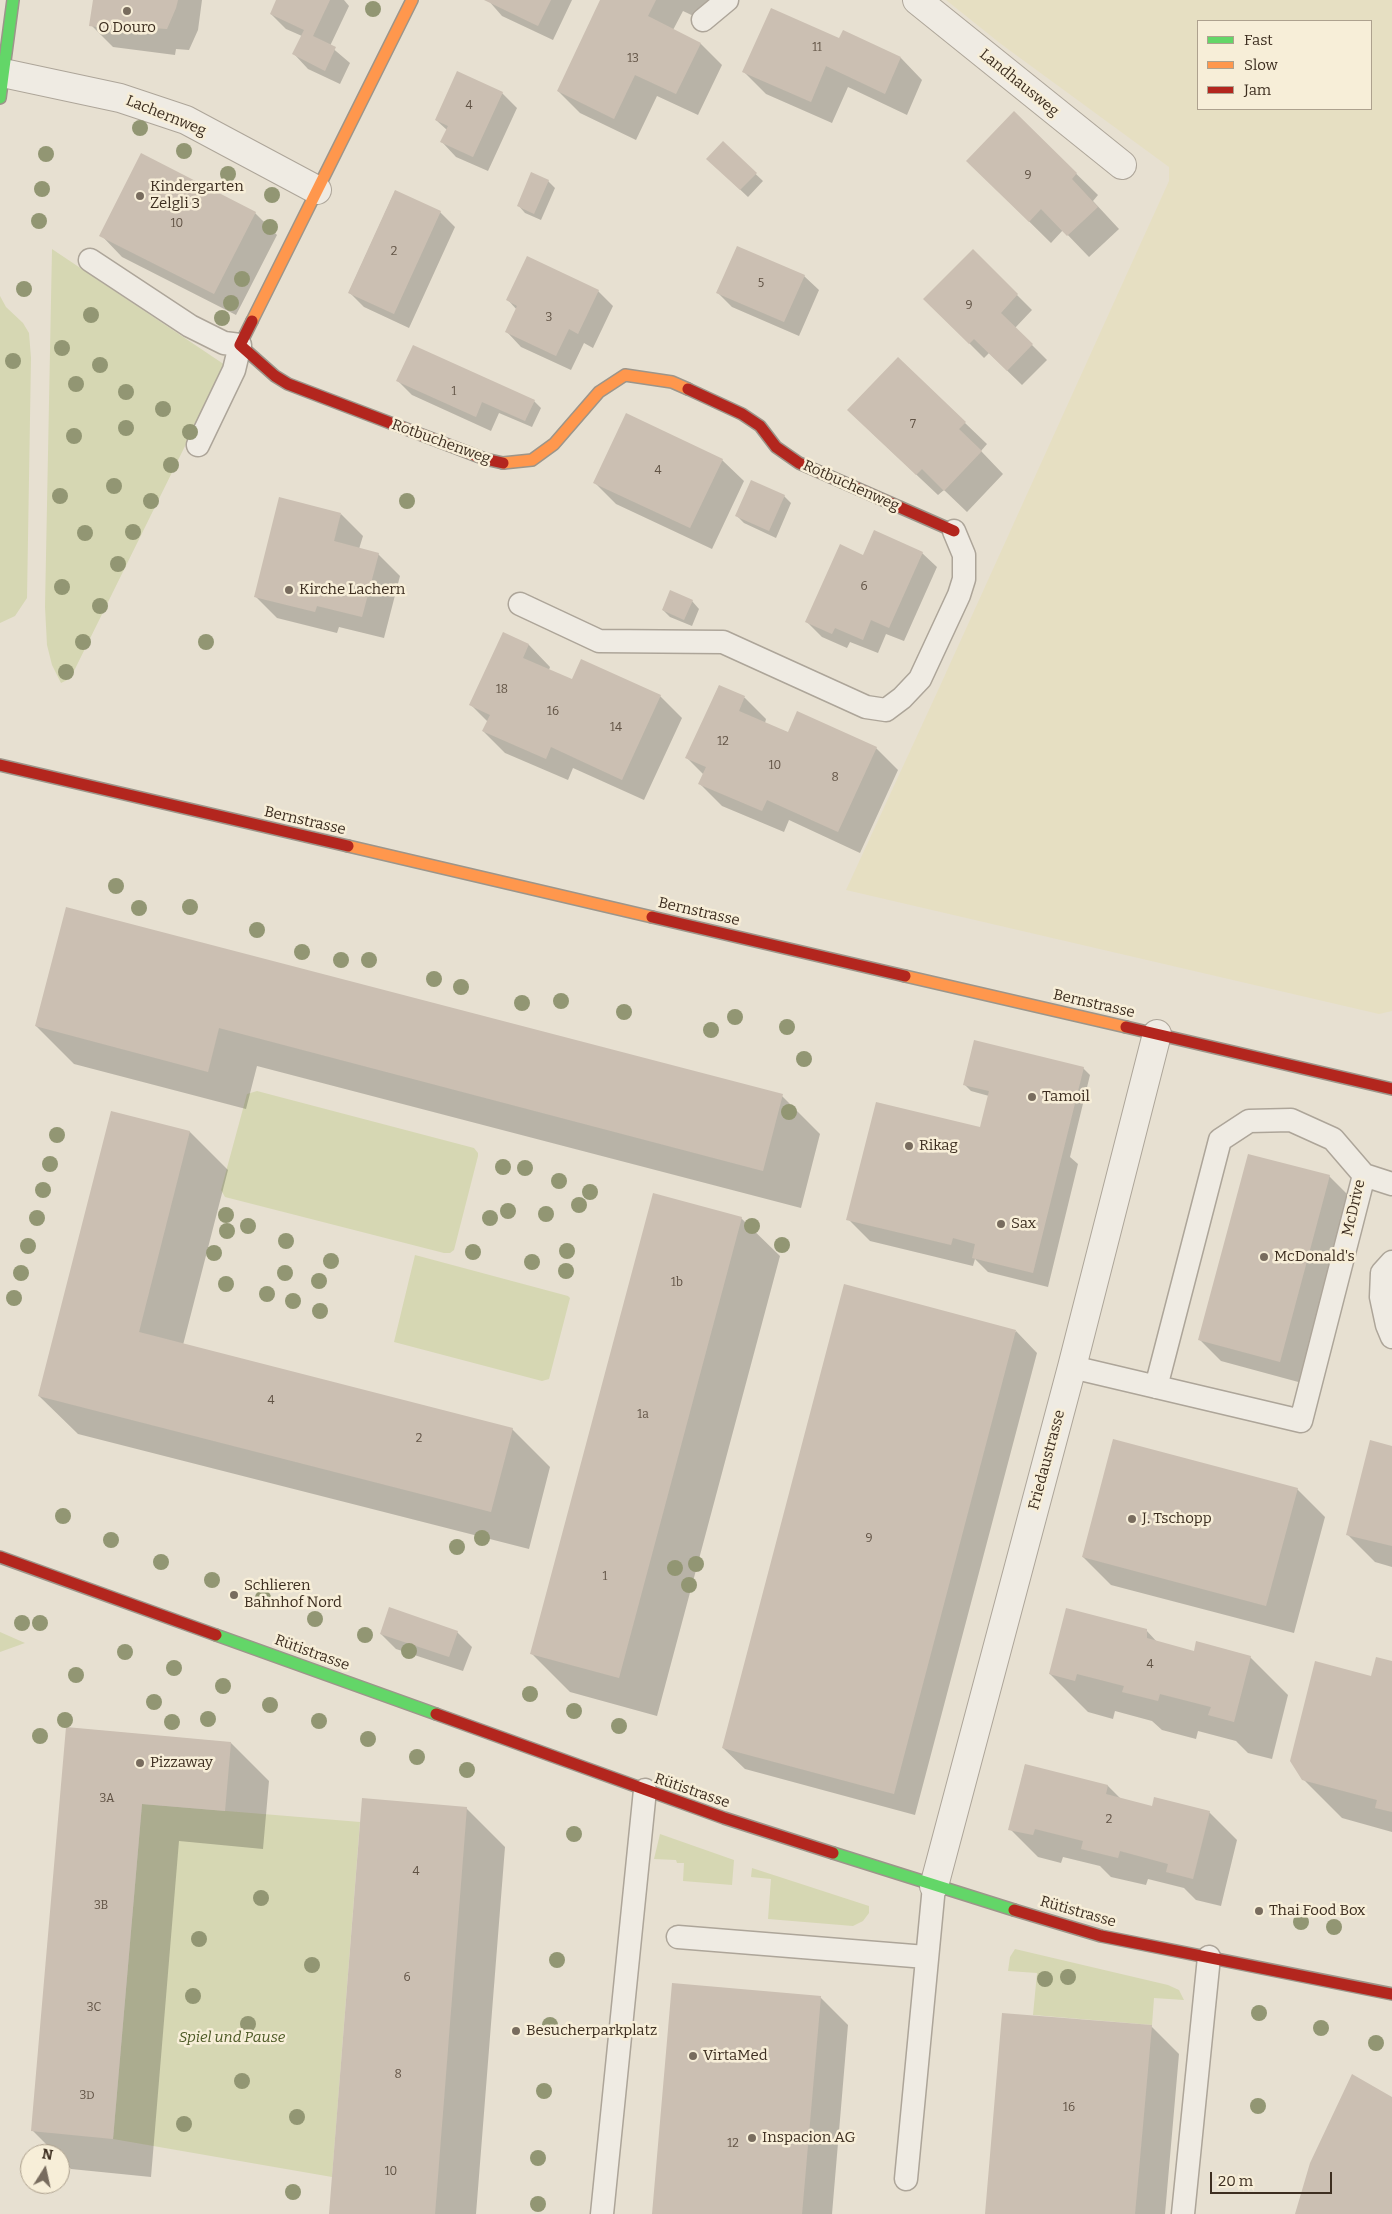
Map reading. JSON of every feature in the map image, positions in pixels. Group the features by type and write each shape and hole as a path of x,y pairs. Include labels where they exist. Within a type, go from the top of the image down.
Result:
{"street":[{"path":"2,85 13,0"},
{"path":"240,345 412,0"},
{"name":"Landhausweg","path":"917,0 1122,165"},
{"name":"Lachernweg","path":"2,85 120,98 186,120 317,190"},
{"name":"Rotbuchenweg","path":"240,345 275,376 288,384 485,459 506,464 532,460 554,444 599,392 625,376 672,382 742,414 760,426 776,447 799,463 954,531"},
{"name":"Bernstrasse","path":"0,765 1392,1089"},
{"name":"Friedaustrasse","path":"934,1886 1072,1367 1157,1034"},
{"name":"Rütistrasse","path":"0,1557 724,1818 934,1886 1101,1936 1392,1994"}],"lane":[{"path":"703,20 727,0"},
{"path":"90,260 190,326 224,343 240,345 234,370 198,445"},
{"name":"Rotbuchenweg","path":"520,604 599,641 723,642 866,707 886,710 902,698 920,679 959,595 964,579 964,555 954,531"},
{"name":"McDrive","path":"1249,1120 1291,1120 1333,1140 1364,1176 1301,1421 1156,1386 1220,1140 1249,1120"},
{"path":"1364,1176 1392,1184"},
{"path":"1392,1262 1382,1273 1381,1296 1392,1337"},
{"path":"1072,1367 1156,1386"},
{"path":"602,2214 645,1790"},
{"path":"906,2179 934,1886"},
{"path":"678,1937 926,1957"},
{"path":"1183,2214 1209,1957"}],"shaded area":[{"path":"946,0 1392,0 1392,1011 1379,1014 846,890 1169,181 1169,167 1001,44"}],"green space":[{"path":"52,249 225,365 73,673 67,680 61,683 52,665 47,645 45,607"},
{"path":"0,296 6,307 23,323 29,333 31,358 27,598 15,616 0,623"},
{"path":"257,1091 474,1148 478,1156 454,1250 450,1253 444,1253 225,1197 221,1190 247,1094"},
{"path":"415,1255 568,1296 570,1298 549,1379 542,1381 394,1342"},
{"path":"0,1632 25,1643 0,1652"},
{"name":"Spiel und Pause","path":"142,1804 360,1822 332,2177 113,2139"},
{"path":"660,1834 734,1860 732,1885 683,1881 684,1863 677,1863 676,1860 654,1859"},
{"path":"752,1868 869,1906 869,1913 863,1921 853,1926 768,1919 771,1879 751,1877"},
{"path":"1015,1949 1168,1985 1179,1990 1184,2000 1154,1998 1152,2025 1033,2015 1037,1973 1008,1971 1010,1957"}],"building":[{"path":"93,0 178,0 167,29 154,28 153,34 89,26"},
{"path":"276,0 330,0 313,36 336,47 325,71 292,54 304,30 270,14"},
{"path":"484,0 551,0 538,26"},
{"path":"600,0 656,0 648,16 701,43 676,94 635,75 614,119 557,91"},
{"path":"771,8 839,38 843,30 901,57 885,94 826,66 811,102 742,72"},
{"path":"457,71 503,92 473,157 440,142 448,126 435,120"},
{"path":"1014,111 1077,173 1072,179 1098,207 1067,236 1041,209 1029,222 966,161"},
{"path":"723,141 757,173 740,190 706,159"},
{"path":"141,153 256,212 214,294 99,236"},
{"path":"531,172 549,180 534,214 517,206"},
{"path":"395,190 441,211 394,314 348,293"},
{"path":"737,246 805,275 784,322 716,293"},
{"path":"973,249 1018,294 1001,313 1033,344 1007,371 974,339 969,344 923,299"},
{"path":"527,256 599,290 578,334 569,329 556,356 505,332 517,306 506,300"},
{"path":"413,345 535,400 525,421 482,402 476,417 396,381"},
{"path":"898,357 966,422 959,429 982,451 944,491 922,469 916,475 847,410"},
{"path":"626,413 723,459 690,528 593,483"},
{"path":"751,480 785,495 769,531 735,516"},
{"path":"279,497 341,513 334,541 379,553 362,617 317,606 315,612 254,597"},
{"path":"874,530 923,552 889,628 871,620 863,640 835,628 832,634 805,622 840,544 863,555"},
{"path":"670,590 693,600 684,620 662,610"},
{"path":"503,632 529,644 523,658 572,679 581,659 661,695 622,780 551,747 546,759 482,731 490,715 469,705"},
{"path":"719,685 745,696 739,711 788,732 797,711 877,747 838,832 767,800 762,811 698,784 706,767 685,758"},
{"path":"66,907 783,1094 763,1171 219,1028 208,1072 35,1026"},
{"path":"974,1040 1084,1067 1033,1273 972,1258 975,1244 953,1238 951,1245 846,1220 876,1102 980,1127 989,1091 963,1085"},
{"path":"111,1111 190,1131 139,1332 513,1428 491,1512 38,1396"},
{"name":"McDonald's","path":"1248,1154 1330,1175 1280,1362 1198,1340"},
{"path":"653,1193 742,1217 619,1678 530,1654"},
{"path":"844,1284 1016,1330 894,1794 722,1748"},
{"path":"1113,1439 1298,1488 1266,1606 1082,1557"},
{"path":"1370,1440 1392,1446 1392,1546 1346,1535"},
{"path":"389,1607 458,1631 449,1657 380,1634"},
{"path":"1066,1608 1147,1629 1147,1638 1194,1651 1196,1641 1251,1656 1234,1722 1208,1715 1211,1707 1160,1694 1158,1701 1122,1692 1124,1686 1077,1674 1075,1681 1049,1674"},
{"path":"1376,1657 1392,1661 1392,1812 1375,1808 1377,1800 1302,1780 1290,1761 1315,1661 1371,1676"},
{"path":"66,1727 231,1742 225,1811 142,1804 113,2139 31,2131"},
{"path":"1025,1764 1108,1785 1106,1794 1152,1806 1154,1797 1210,1811 1193,1879 1166,1872 1168,1864 1120,1851 1118,1858 1081,1849 1083,1841 1035,1829 1033,1835 1008,1830"},
{"path":"362,1798 467,1807 435,2214 329,2214"},
{"path":"672,1983 821,1996 802,2214 652,2214"},
{"path":"1002,2013 1152,2025 1135,2214 985,2214"},
{"path":"1352,2074 1392,2097 1392,2214 1295,2214 1310,2163"}],"traffic: fast":[{"path":"0,98 13,0"},
{"path":"216,1635 436,1714"},
{"path":"833,1853 1014,1910"}],"traffic: slow":[{"path":"252,321 412,0"},
{"path":"503,463 532,460 554,444 599,392 625,375 672,382 688,389"},
{"path":"348,846 652,917"},
{"path":"905,976 1126,1027"}],"traffic: jam":[{"path":"252,321 240,345 275,376 288,384 485,459 503,463"},
{"path":"688,389 742,414 760,426 776,447 799,463 954,531"},
{"path":"0,765 348,846"},
{"path":"652,917 905,976"},
{"path":"1126,1027 1392,1089"},
{"path":"0,1557 216,1635"},
{"path":"436,1714 724,1818 833,1853"},
{"path":"1014,1910 1101,1936 1392,1994"}],"place":[{"name":"O Douro","path":"127,11"},
{"name":"Kindergarten Zelgli 3","path":"140,196"},
{"name":"Kirche Lachern","path":"289,590"},
{"name":"Tamoil","path":"1032,1097"},
{"name":"Rikag","path":"909,1146"},
{"name":"Sax","path":"1001,1224"},
{"name":"McDonald's","path":"1264,1257"},
{"name":"J. Tschopp","path":"1132,1519"},
{"name":"Schlieren Bahnhof Nord","path":"234,1595"},
{"name":"Pizzaway","path":"140,1763"},
{"name":"Thai Food Box","path":"1259,1911"},
{"name":"Besucherparkplatz","path":"516,2031"},
{"name":"VirtaMed","path":"693,2056"},
{"name":"Inspacion AG","path":"752,2138"}]}
